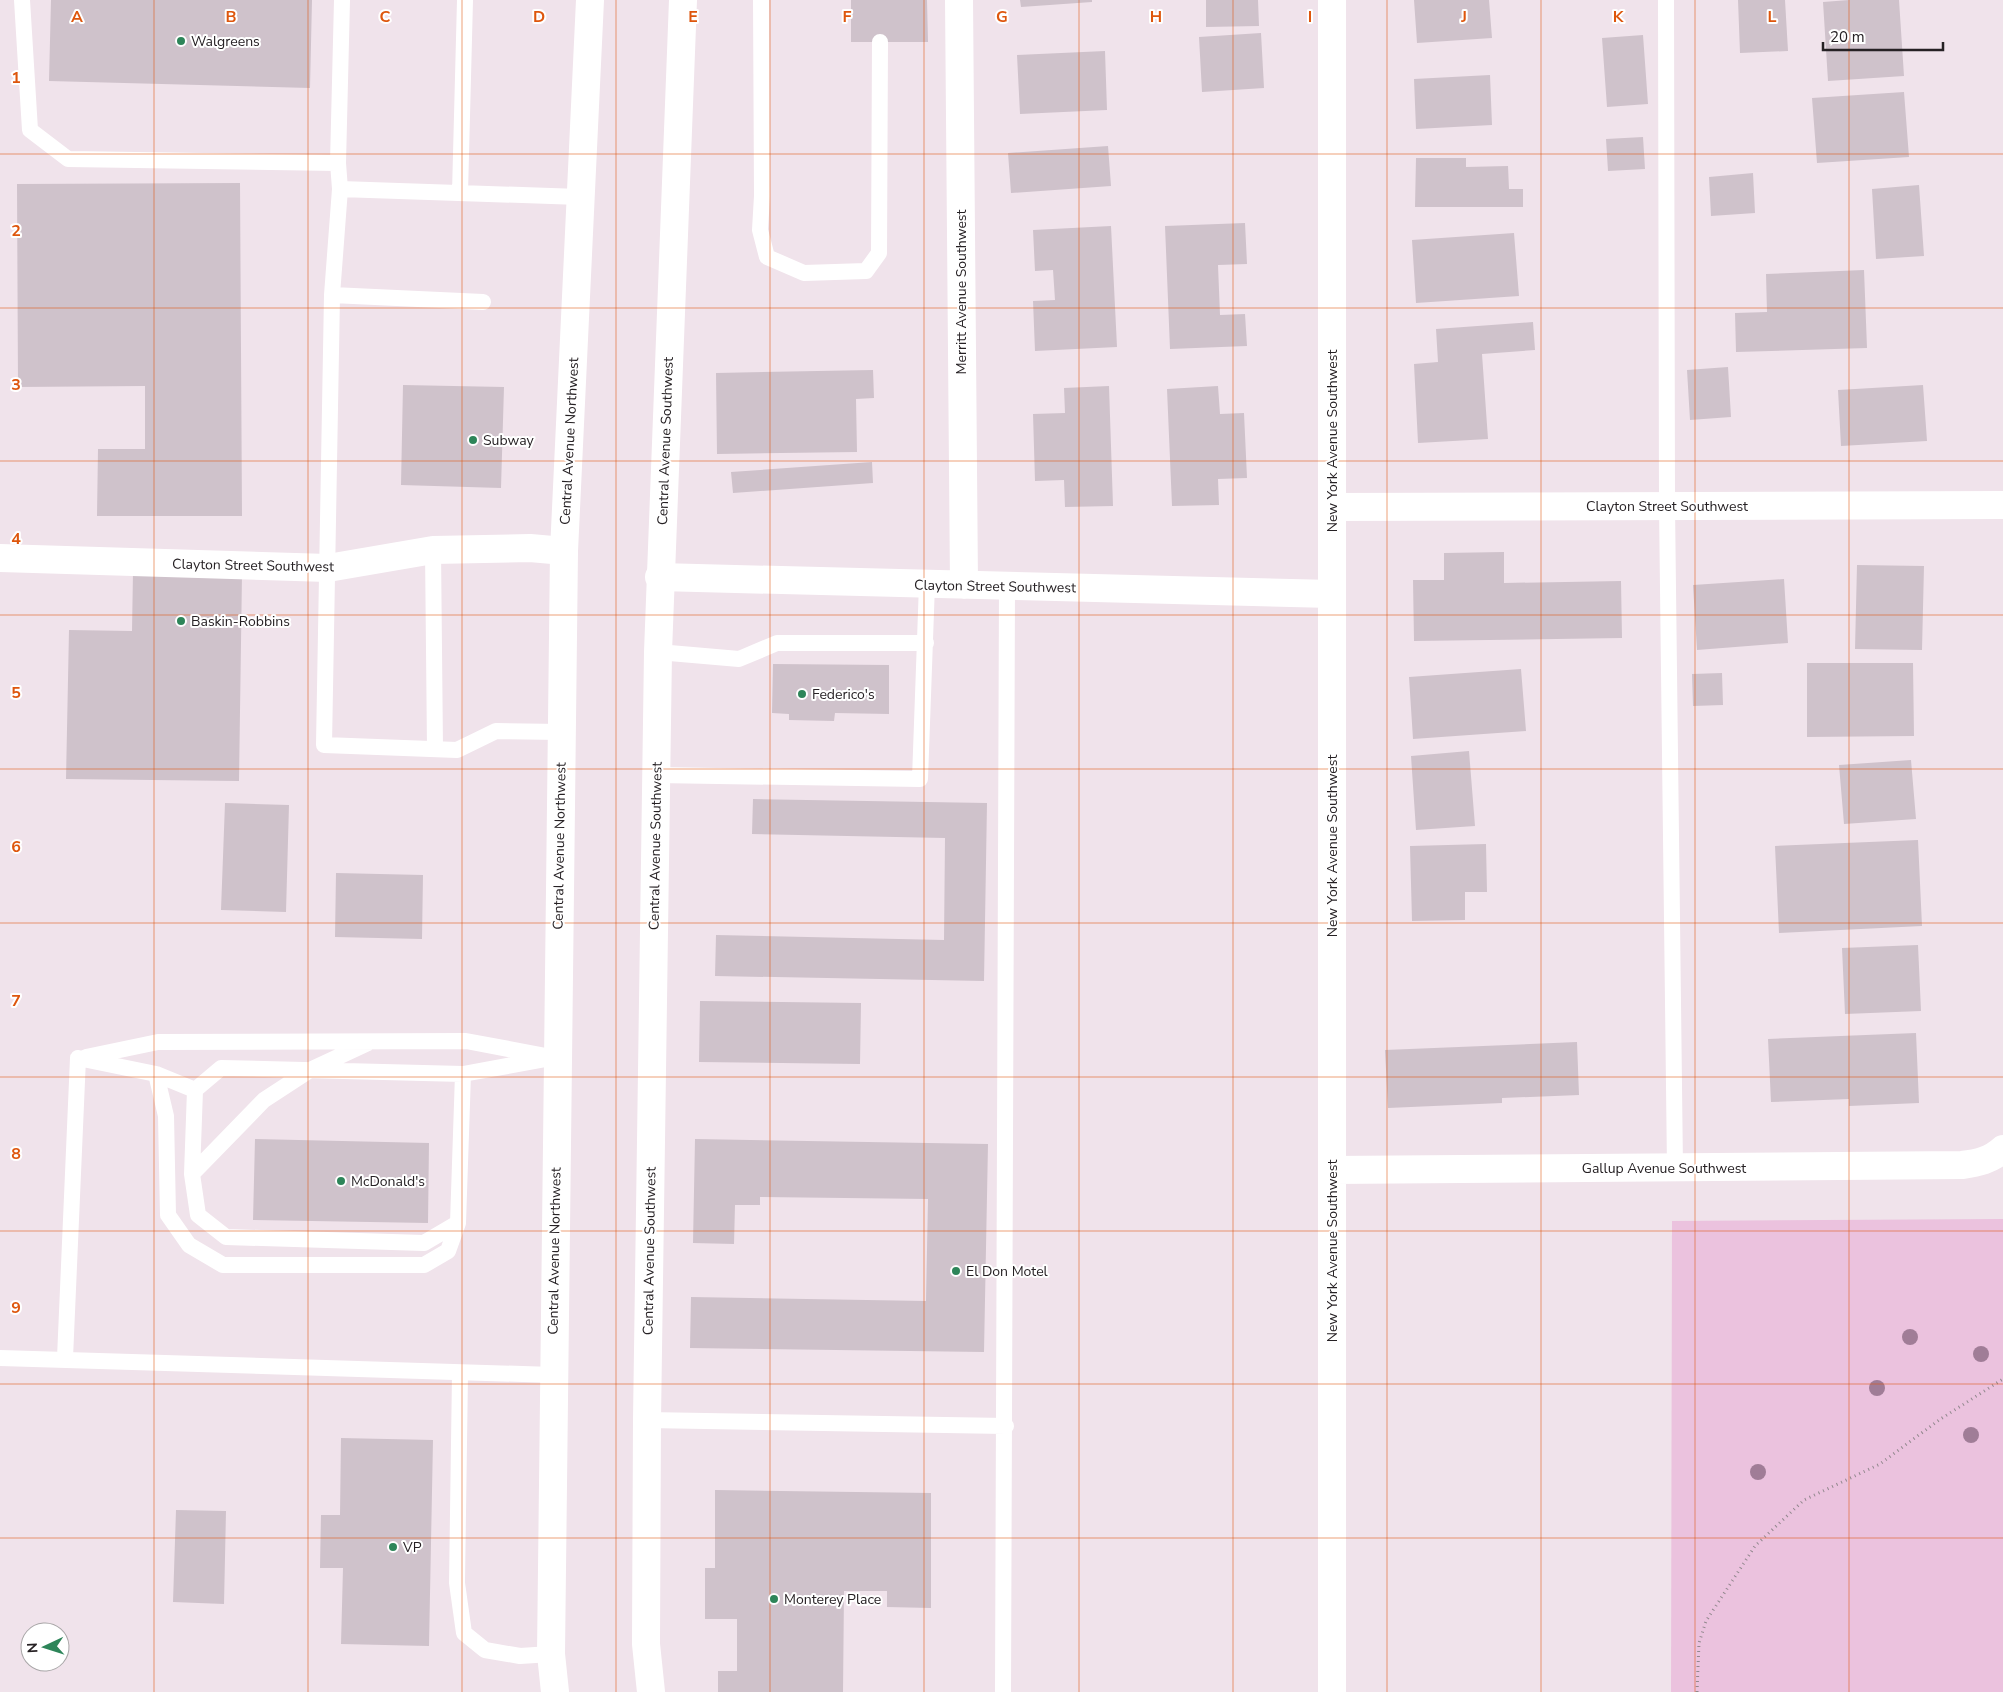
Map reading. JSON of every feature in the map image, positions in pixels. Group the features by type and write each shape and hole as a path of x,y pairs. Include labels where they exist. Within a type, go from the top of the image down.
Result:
{"street":[{"name":"Central Avenue Northwest","path":"555,1692 551,1654 553,1375 564,551 590,0"},
{"name":"Central Avenue Southwest","path":"651,1692 646,1644 647,1420 659,578 683,0"},
{"name":"Merritt Avenue Southwest","path":"959,0 964,585"},
{"name":"New York Avenue Southwest","path":"1332,0 1332,1692"},
{"name":"Clayton Street Southwest","path":"1332,507 2003,505"},
{"name":"Clayton Street Southwest","path":"0,558 328,568 433,550 530,548 564,551"},
{"name":"Clayton Street Southwest","path":"659,578 1332,594"},
{"name":"Gallup Avenue Southwest","path":"1332,1170 1962,1165 1978,1163 1999,1152"}],"lane":[{"path":"22,0 30,130 68,159 338,163"},
{"path":"342,0 338,163 340,189 332,295 324,745 457,750 496,732 561,732"},
{"path":"460,193 466,0"},
{"path":"760,0 762,196 760,230 767,257 804,273 866,271 879,253 880,42"},
{"path":"1666,0 1667,506 1675,1168"},
{"path":"340,189 580,197"},
{"path":"332,295 483,302"},
{"path":"433,550 435,749"},
{"path":"656,775 920,780 927,584"},
{"path":"1004,1692 1006,1426 1006,586"},
{"path":"658,652 739,659 778,643 926,643"},
{"path":"192,1174 264,1100 310,1070 372,1041"},
{"path":"78,1058 158,1042 466,1041 557,1058"},
{"path":"78,1058 156,1074 195,1090"},
{"path":"65,1358 78,1058"},
{"path":"458,1223 424,1243 226,1237 198,1215 192,1174 195,1090 221,1068 463,1074 557,1058"},
{"path":"156,1074 166,1116 168,1215 189,1245 223,1265 424,1266 448,1251 458,1223 463,1074"},
{"path":"0,1358 65,1358 460,1374 553,1375"},
{"path":"460,1374 457,1583 464,1633 485,1650 520,1656 551,1654"},
{"path":"647,1420 1006,1426"}],"path":[{"path":"1697,1692 1699,1642 1706,1621 1755,1546 1804,1500 1880,1464 1939,1420 2003,1379"}],"shaded area":[{"path":"2003,1219 2003,1692 1671,1692 1672,1221"}],"building":[{"name":"Walgreens","path":"51,0 312,0 310,88 49,81"},
{"path":"851,0 927,0 928,42 851,42"},
{"path":"1020,0 1092,0 1092,2 1021,7"},
{"path":"1206,0 1258,0 1259,26 1206,27"},
{"path":"1414,0 1489,0 1492,38 1417,43"},
{"path":"1738,0 1785,0 1788,51 1740,53"},
{"path":"1899,0 1904,76 1828,81 1823,2"},
{"path":"1261,33 1264,88 1202,92 1199,37"},
{"path":"1643,35 1648,104 1607,107 1602,38"},
{"path":"1105,51 1107,110 1020,114 1017,55"},
{"path":"1490,75 1492,125 1416,129 1414,79"},
{"path":"1904,92 1909,157 1817,163 1812,98"},
{"path":"1643,137 1645,169 1608,171 1606,139"},
{"path":"1108,146 1111,186 1011,193 1008,153"},
{"path":"1416,158 1466,158 1466,167 1508,166 1509,189 1523,189 1523,207 1415,207"},
{"path":"1753,173 1755,213 1711,216 1709,177"},
{"path":"240,183 242,516 97,516 98,449 145,449 145,386 18,387 17,184"},
{"path":"1919,185 1924,256 1876,259 1872,189"},
{"path":"1245,223 1247,264 1218,265 1220,315 1245,314 1247,346 1170,349 1165,226"},
{"path":"1111,226 1117,347 1035,351 1033,301 1055,300 1053,270 1035,271 1033,230"},
{"path":"1514,233 1519,296 1416,303 1412,240"},
{"path":"1864,270 1867,348 1736,352 1735,313 1767,312 1766,274"},
{"path":"1533,322 1535,350 1482,354 1488,439 1418,443 1414,364 1438,362 1436,329"},
{"path":"1728,367 1731,417 1690,420 1687,370"},
{"path":"873,370 874,398 856,399 857,452 717,454 716,373"},
{"path":"403,385 504,387 501,488 401,485"},
{"path":"1923,385 1927,441 1841,446 1838,390"},
{"path":"1109,386 1113,506 1065,507 1064,480 1035,481 1033,414 1065,413 1064,388"},
{"path":"1218,386 1220,414 1244,413 1247,478 1218,479 1219,505 1172,506 1167,389"},
{"path":"872,462 873,483 733,493 731,472"},
{"path":"1504,552 1504,583 1621,581 1622,638 1414,641 1413,580 1444,580 1444,553"},
{"path":"1857,565 1924,566 1922,650 1855,649"},
{"path":"133,572 242,574 239,781 66,779 69,630 132,631"},
{"path":"1784,579 1788,643 1697,650 1693,585"},
{"path":"1807,663 1913,663 1914,736 1807,737"},
{"path":"773,664 889,665 889,714 835,713 834,721 789,720 789,714 772,713"},
{"path":"1521,669 1526,731 1413,739 1409,677"},
{"path":"1722,673 1723,705 1693,706 1692,674"},
{"path":"1469,751 1475,826 1416,830 1411,756"},
{"path":"1911,760 1916,819 1844,824 1839,765"},
{"path":"753,799 987,803 984,981 715,976 716,935 944,940 945,838 752,834"},
{"path":"225,803 289,805 286,912 221,910"},
{"path":"1918,840 1922,926 1779,933 1775,846"},
{"path":"1486,844 1487,892 1465,892 1465,920 1412,921 1410,846"},
{"path":"336,873 423,875 422,939 335,937"},
{"path":"1918,945 1921,1011 1845,1014 1842,948"},
{"path":"700,1001 861,1003 860,1064 699,1062"},
{"path":"1916,1033 1919,1103 1849,1106 1849,1099 1771,1102 1768,1039"},
{"path":"1577,1042 1579,1095 1502,1098 1502,1103 1388,1108 1385,1050"},
{"name":"McDonald's","path":"255,1139 429,1143 428,1223 253,1220"},
{"name":"El Don Motel","path":"695,1139 988,1144 984,1352 690,1348 691,1297 926,1301 928,1199 760,1197 760,1205 735,1205 734,1244 693,1243"},
{"path":"341,1438 433,1440 429,1646 341,1644 343,1568 320,1568 321,1515 340,1515"},
{"name":"Monterey Place","path":"715,1490 931,1493 931,1608 887,1607 887,1591 844,1591 843,1692 718,1692 718,1671 737,1671 737,1619 705,1619 705,1568 715,1568"},
{"path":"176,1510 226,1511 224,1604 173,1602"}],"place":[{"name":"Walgreens","path":"181,41"},
{"name":"Subway","path":"473,440"},
{"name":"Baskin-Robbins","path":"181,621"},
{"name":"Federico's","path":"802,694"},
{"name":"McDonald's","path":"341,1181"},
{"name":"El Don Motel","path":"956,1271"},
{"name":"VP","path":"393,1547"},
{"name":"Monterey Place","path":"774,1599"}]}
